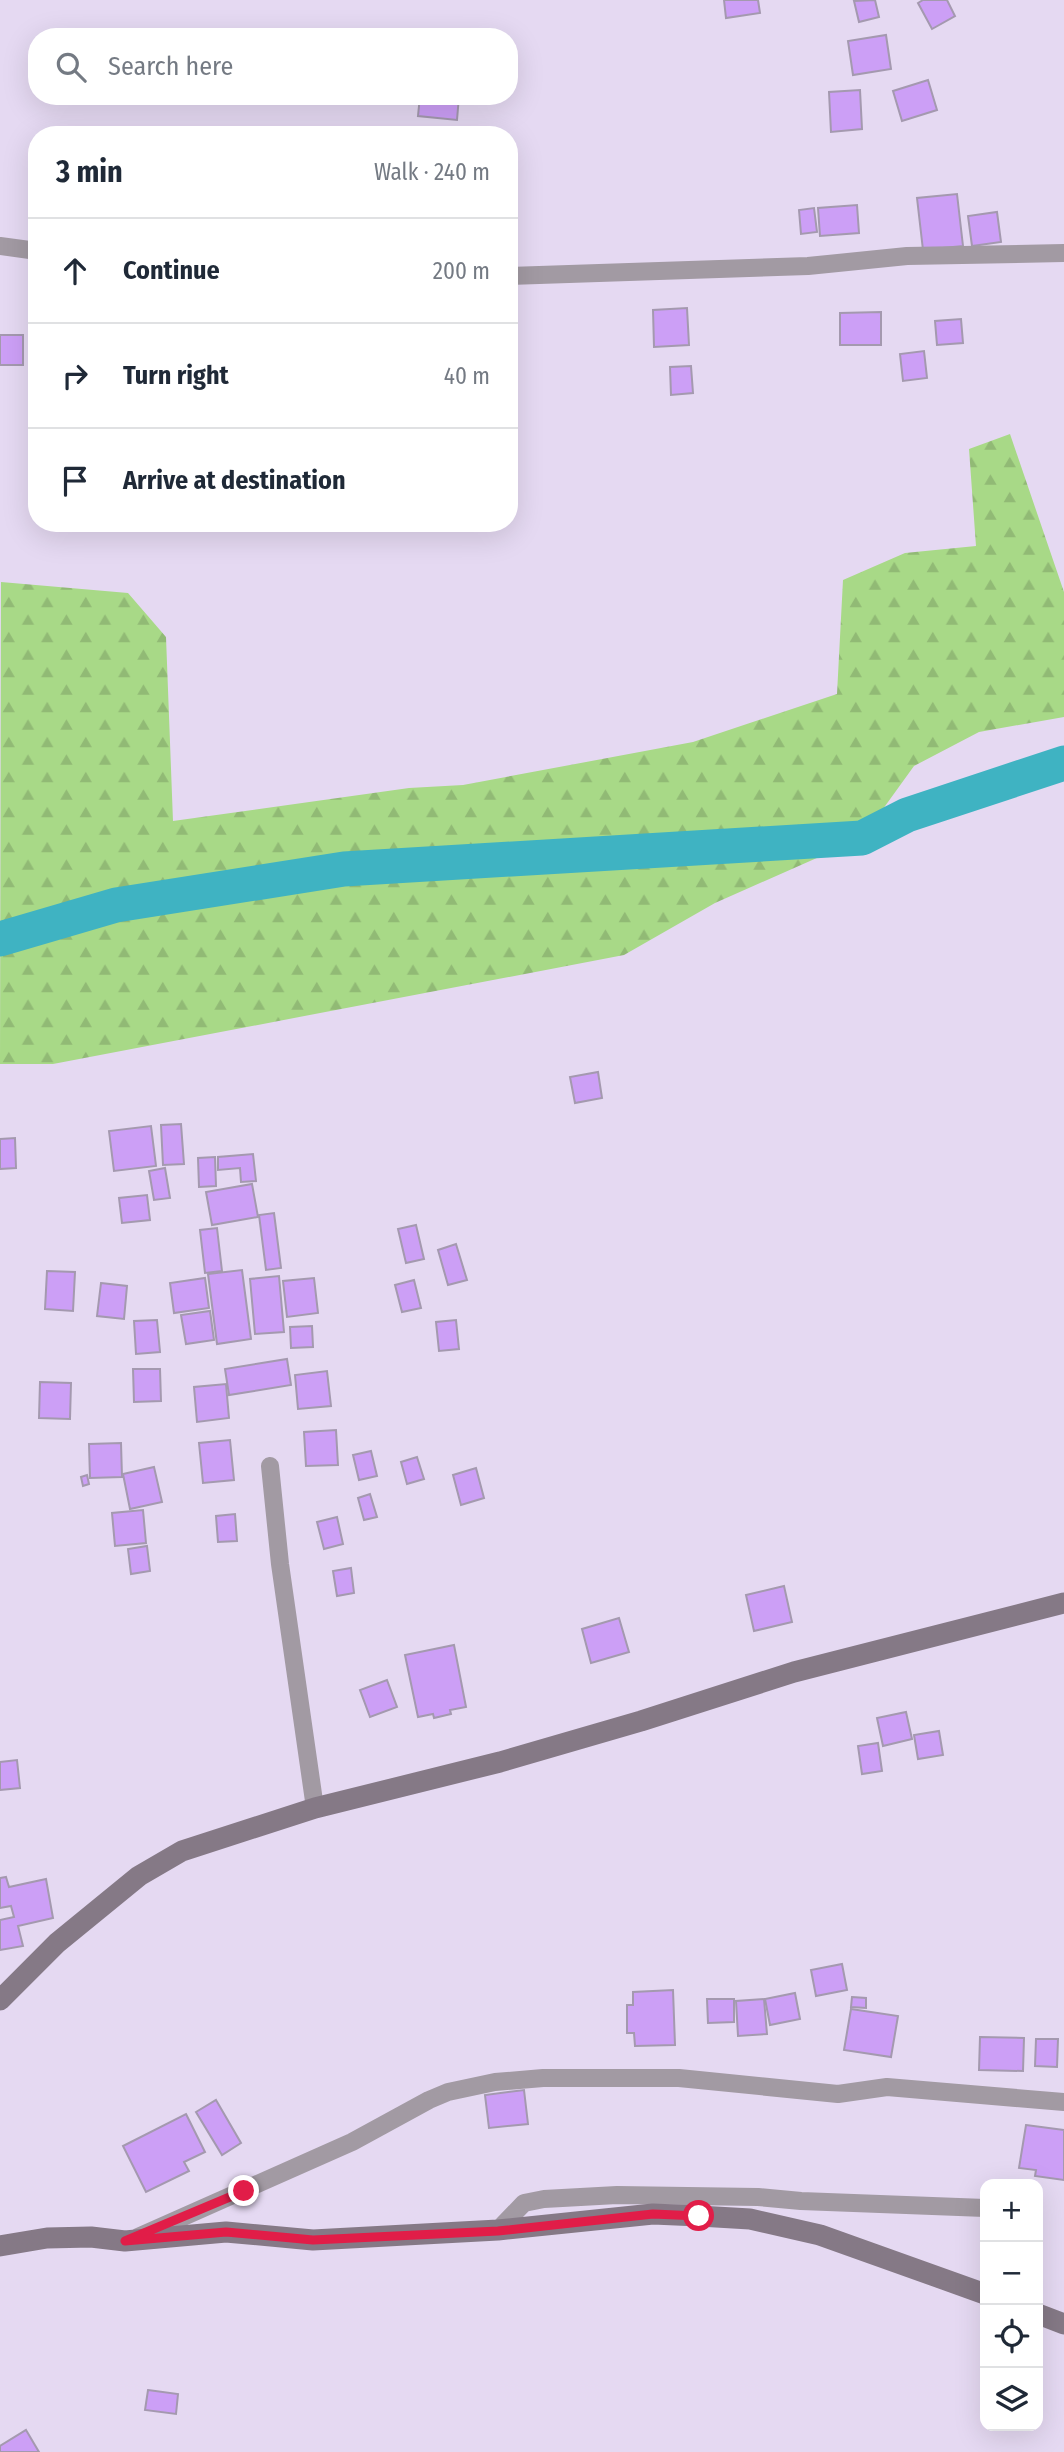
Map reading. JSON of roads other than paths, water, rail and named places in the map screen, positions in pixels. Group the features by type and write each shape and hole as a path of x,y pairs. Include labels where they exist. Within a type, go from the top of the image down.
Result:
{"street":[{"path":"0,246 28,250"},
{"path":"518,276 807,266 907,256 1064,253"},
{"path":"270,1465 280,1564 314,1808"},
{"path":"0,2000 57,1943 139,1876 182,1851 314,1808 500,1762 794,1672 1064,1603"},
{"path":"125,2241 352,2142 429,2100 448,2092 495,2082 543,2078 679,2078 838,2094 887,2087 1064,2102"},
{"path":"498,2231 524,2203 544,2199 617,2195 758,2197 980,2208"},
{"path":"0,2246 91,2236 125,2241 226,2232 313,2240 498,2231 653,2214 750,2219 820,2235 980,2292"},
{"path":"1043,2316 1064,2324"}],"waterway":[{"path":"0,939 116,905 344,869 862,838 907,815 1064,763"}]}
